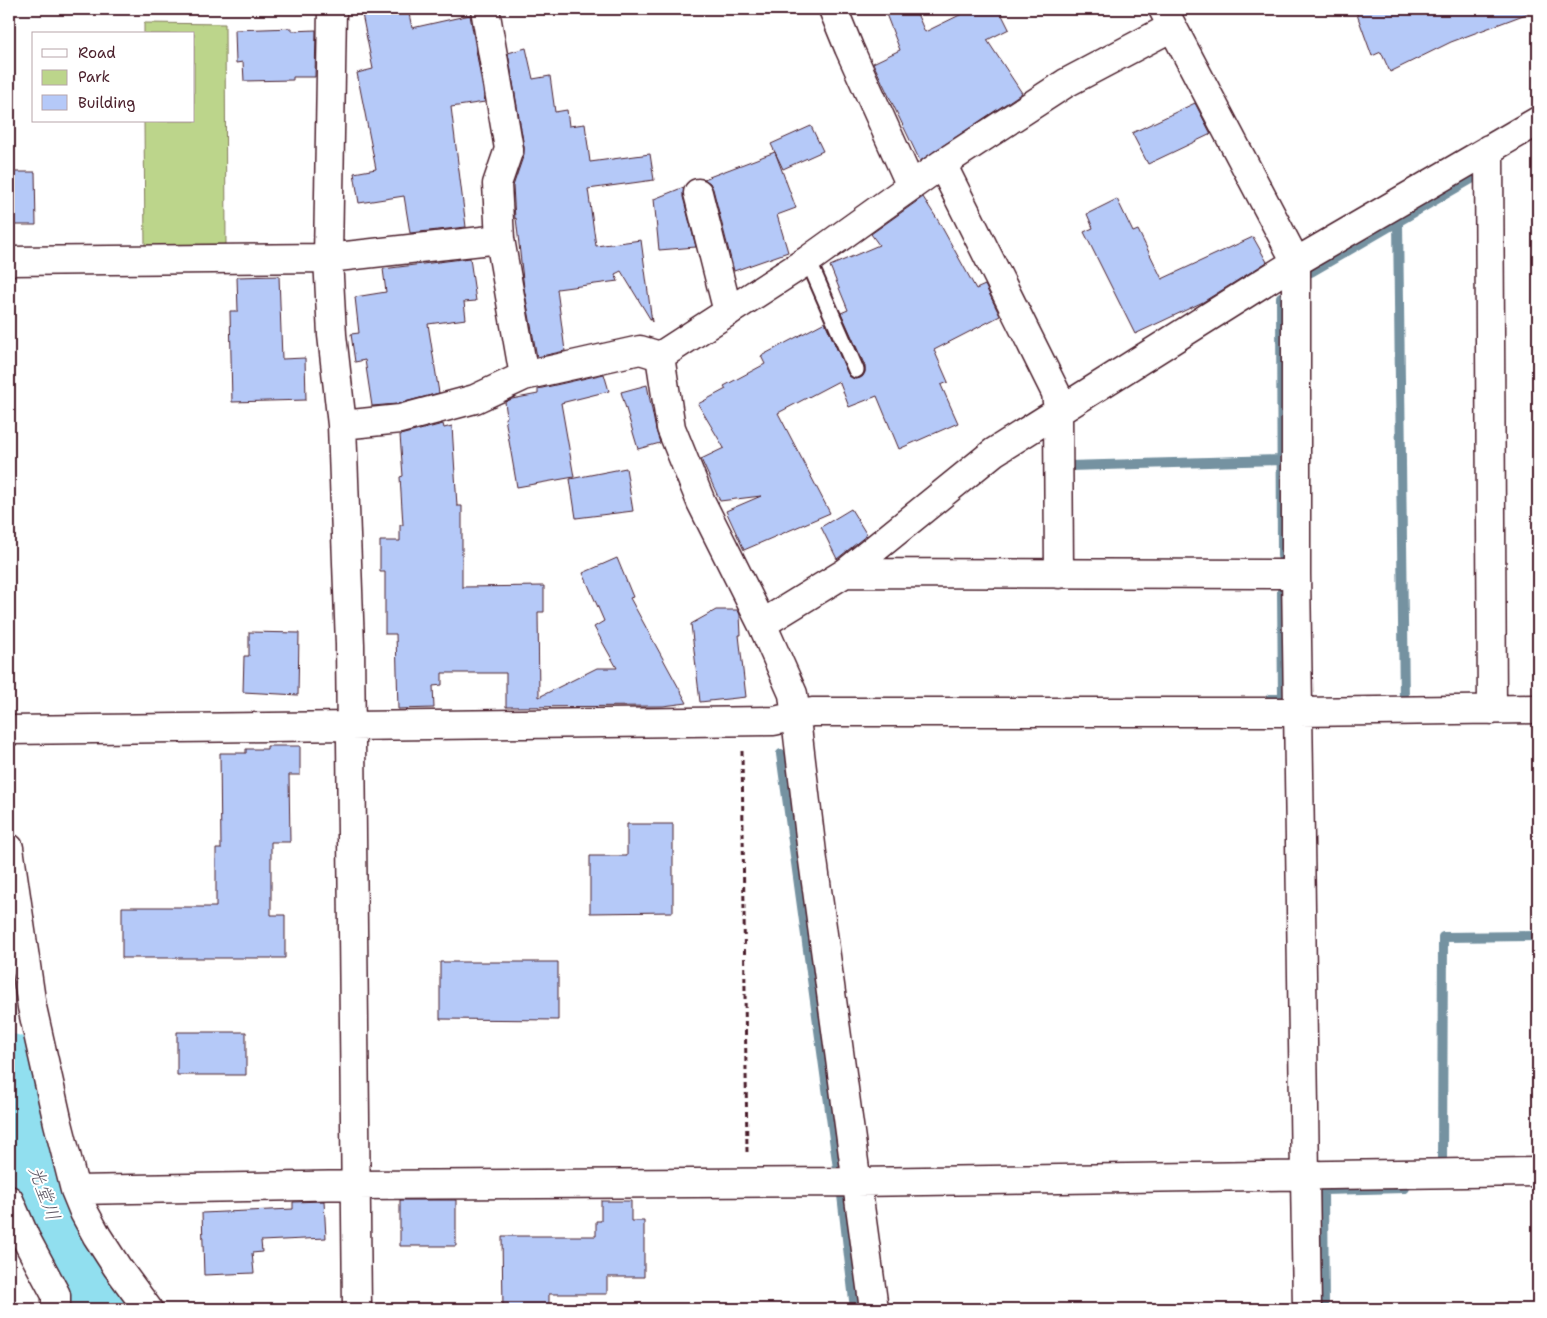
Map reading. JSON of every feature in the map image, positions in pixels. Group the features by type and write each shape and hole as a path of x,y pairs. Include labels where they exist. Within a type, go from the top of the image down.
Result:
{"street":[{"path":"332,9 328,258 332,335 342,425 350,645 357,1309"},
{"path":"485,9 509,149 498,184 500,239 524,376"},
{"path":"833,9 911,186"},
{"path":"342,425 400,419 475,399 524,376 640,350 660,356 808,260 942,164 1168,18 1296,262 1296,574 1307,1309"},
{"path":"762,624 845,572 994,452 1296,262 1538,121"},
{"path":"1489,149 1492,710"},
{"path":"942,164 1056,393 1058,411 1059,574"},
{"path":"698,192 728,312"},
{"path":"9,261 328,258 500,239"},
{"path":"660,356 671,428 701,502 762,624 793,694 812,853 874,1309"},
{"path":"845,572 1296,574"},
{"path":"9,730 774,721 812,712 1299,712 1538,709"},
{"path":"9,848 32,1007 58,1123 76,1190 84,1212 97,1236 148,1309"},
{"path":"76,1190 356,1185 857,1182 1538,1172"},
{"path":"9,1200 25,1237 60,1305"}],"lane":[{"path":"808,260 856,370"}],"path":[{"path":"741,721 748,1182"}],"green space":[{"path":"144,23 225,24 226,247 145,248 144,122 195,122 195,32 144,32"}],"building":[{"path":"361,9 408,9 412,28 470,15 485,102 451,107 466,227 410,233 404,196 359,203 354,173 376,169 357,73 373,69"},
{"path":"884,9 915,9 925,32 972,9 999,9 1009,29 987,40 1022,93 920,161 873,63 900,50"},
{"path":"1355,9 1533,9 1534,11 1451,42 1390,72 1381,52 1372,56"},
{"path":"292,28 292,31 316,30 315,77 293,77 293,80 244,81 243,62 236,63 235,30"},
{"path":"526,48 533,79 550,76 555,112 567,110 569,126 585,124 590,162 650,154 654,180 588,189 596,246 641,240 652,322 621,271 615,274 618,281 557,289 565,351 537,357 524,288 515,219 513,186 524,154 524,147 508,53"},
{"path":"1195,103 1211,134 1148,164 1132,133"},
{"path":"811,126 823,151 783,169 771,144"},
{"path":"775,152 796,208 777,215 788,252 734,271 713,189 710,183 704,179"},
{"path":"9,172 35,172 36,225 9,225"},
{"path":"684,187 683,197 696,247 659,250 654,199"},
{"path":"923,197 976,289 985,285 1000,316 934,350 948,382 941,385 958,423 899,449 877,396 849,407 839,381 778,413 830,513 744,550 726,511 761,496 720,501 701,459 724,448 698,404 726,389 724,386 765,364 761,356 825,322 848,374 855,379 863,376 865,366 841,313 848,310 830,266 879,245 871,234"},
{"path":"1117,199 1133,232 1138,230 1162,279 1253,237 1267,262 1203,302 1135,334 1084,232 1093,228 1087,214"},
{"path":"470,258 476,301 464,302 466,319 428,324 439,393 397,404 372,406 365,360 355,362 351,334 359,333 355,297 386,292 383,269"},
{"path":"279,276 282,359 305,358 306,400 232,402 230,311 238,311 237,277"},
{"path":"604,374 609,391 561,403 574,477 517,487 505,418 507,417 505,402 538,394 538,389"},
{"path":"647,385 660,443 638,449 621,392"},
{"path":"443,424 444,428 452,426 457,506 462,506 462,587 544,586 544,612 538,612 539,697 597,668 617,668 594,627 604,621 583,573 617,558 633,597 630,598 687,703 663,706 506,707 506,673 442,673 442,685 433,686 434,708 398,709 396,634 385,634 385,572 380,572 380,541 400,541 400,525 403,525 400,477 403,476 400,435"},
{"path":"626,468 633,511 576,518 570,479"},
{"path":"851,509 867,535 837,559 821,527"},
{"path":"716,610 738,610 740,615 741,635 739,635 746,697 700,702 691,624"},
{"path":"249,632 299,633 298,695 243,692 244,656 249,656"},
{"path":"267,746 300,746 300,775 289,775 290,842 271,842 271,915 285,915 285,958 122,958 122,907 216,907 216,849 221,849 220,753 246,753 246,749 267,749"},
{"path":"627,824 673,824 673,912 590,913 590,856 627,856"},
{"path":"440,962 558,962 558,1020 440,1019"},
{"path":"177,1032 246,1032 246,1075 177,1075"},
{"path":"400,1200 456,1200 456,1246 400,1246"},
{"path":"324,1201 326,1238 261,1241 262,1252 252,1253 254,1273 204,1275 202,1213 293,1209 293,1202"},
{"path":"601,1201 631,1201 631,1221 644,1221 644,1277 607,1277 607,1294 549,1294 549,1309 503,1309 502,1236 596,1236 596,1221 601,1221"}],"waterway":[{"path":"1311,272 1480,174"},
{"path":"1398,222 1404,701"},
{"path":"1281,297 1282,556"},
{"path":"1069,466 1282,460"},
{"path":"1270,699 1283,699 1282,590"},
{"path":"781,754 838,1168"},
{"path":"1442,1163 1443,937 1538,936"},
{"name":"光堂川","path":"9,1063 32,1161 56,1226 111,1309"},
{"path":"1324,1309 1323,1190 1405,1188"},
{"path":"842,1195 855,1309"}]}
